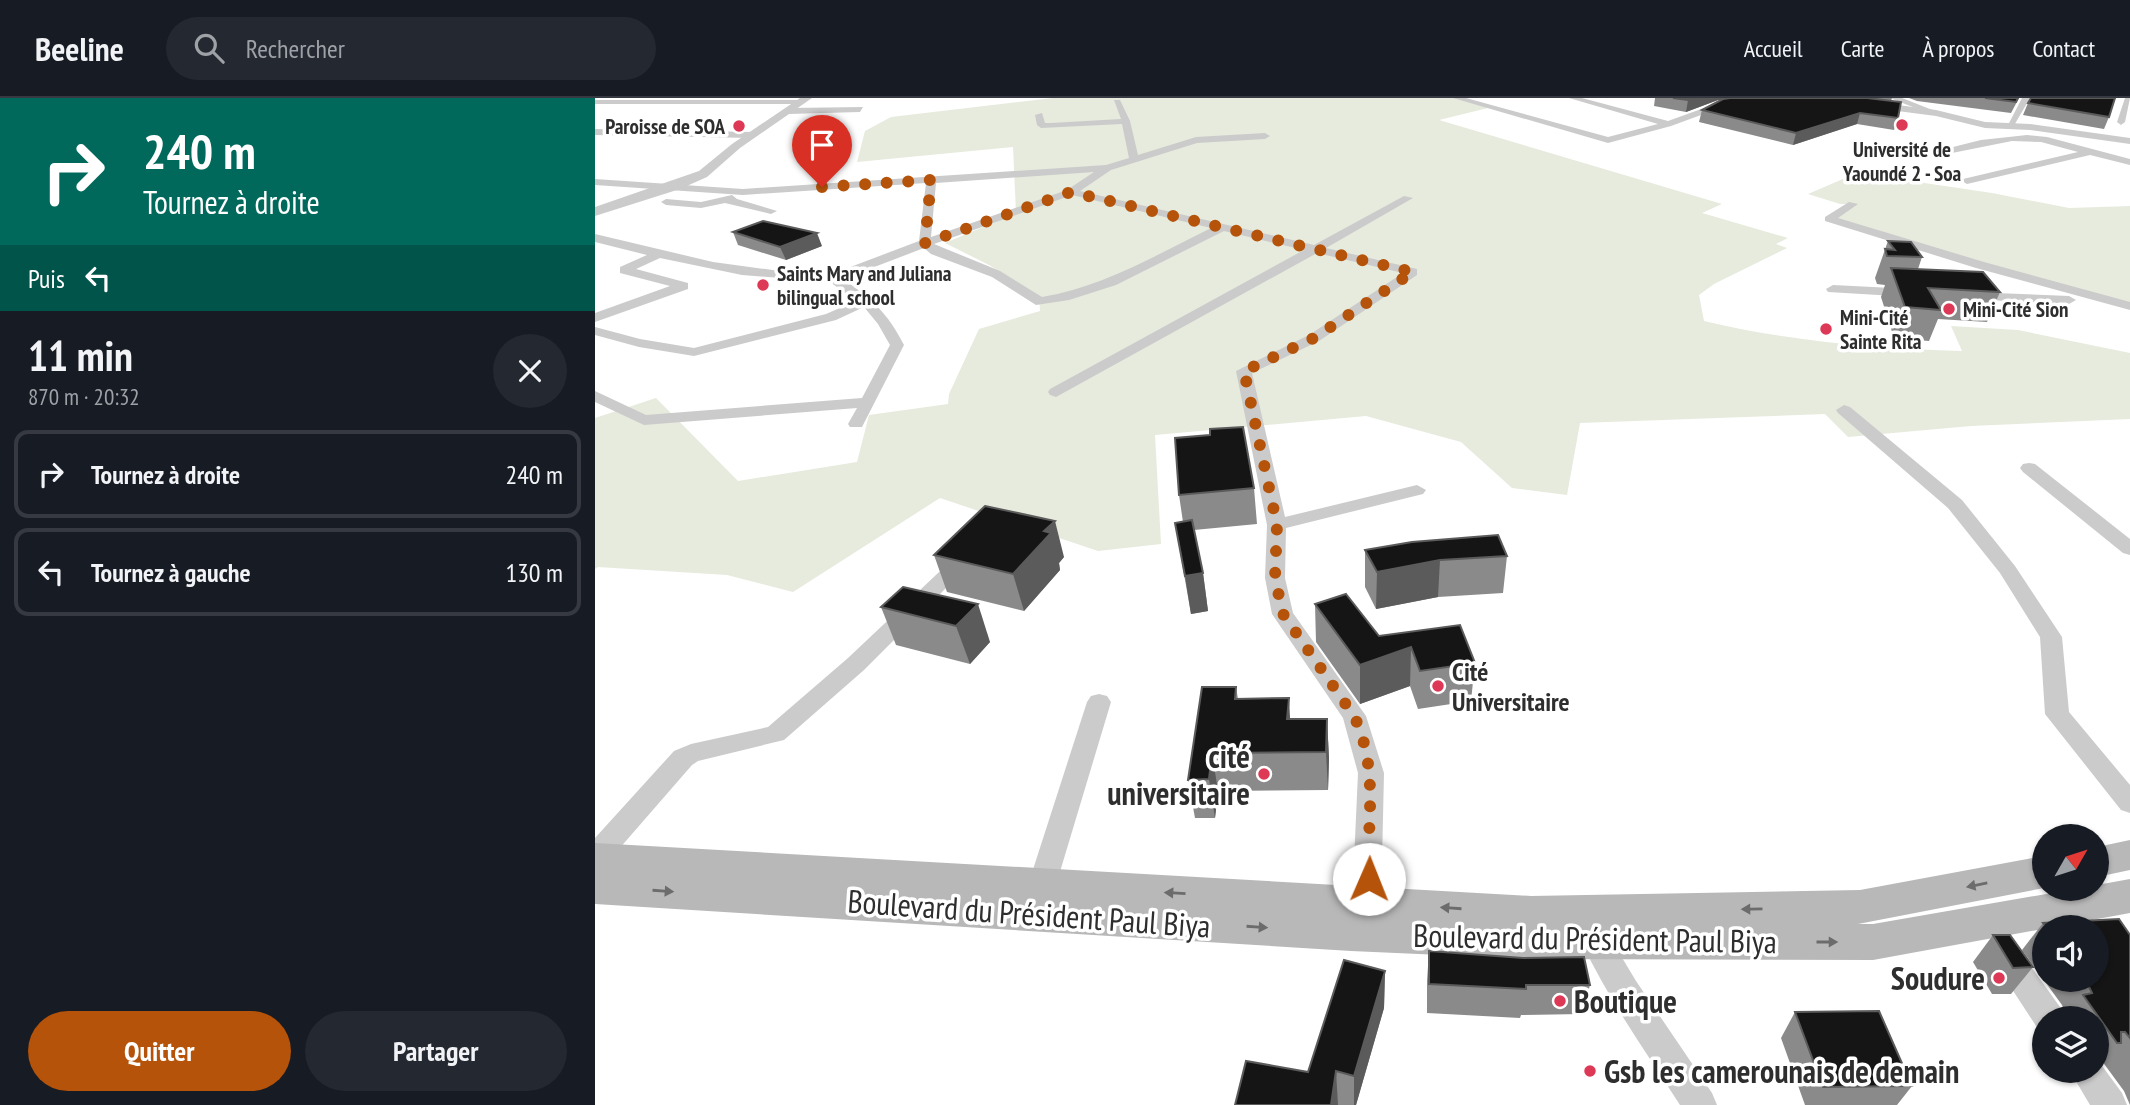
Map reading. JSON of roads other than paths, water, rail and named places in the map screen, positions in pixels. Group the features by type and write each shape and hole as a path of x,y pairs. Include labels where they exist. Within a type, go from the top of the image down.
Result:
{"main road":[{"path":"2109,859 2130,855"},
{"name":"Boulevard du Président Paul Biya","path":"595,857 1042,885 1596,941 1873,942 2130,896"},
{"name":"Boulevard du Président Paul Biya","path":"595,888 1371,918 1860,907 2032,874"}],"street":[{"path":"599,113 636,98"},
{"path":"1457,98 1608,140 1668,124 1718,106 1772,98"},
{"path":"1573,98 1668,124"},
{"path":"1820,98 1937,113"},
{"path":"1894,98 1937,113 1985,125 2030,127 2130,141"},
{"path":"2009,127 2026,98"},
{"path":"2123,98 2128,98 2125,117"},
{"path":"595,102 805,100"},
{"path":"595,212 703,174 753,135 805,100"},
{"path":"1117,102 1126,121 1134,159"},
{"path":"789,111 860,109"},
{"path":"1038,115 1041,125 1051,126 1126,121"},
{"path":"595,132 753,135"},
{"path":"595,182 754,192 1107,168 1193,136 1265,136"},
{"path":"1922,156 2011,139 2042,139 2130,162"},
{"path":"1967,180 2089,152"},
{"path":"595,238 716,268 807,278 833,278 1071,192 1107,168"},
{"path":"925,243 931,180"},
{"path":"666,202 701,205 754,192"},
{"path":"1071,192 1413,272 1314,338 1244,371 1277,525 1275,578 1283,614 1354,716 1371,773 1368,861 1371,918"},
{"path":"1056,392 1408,198"},
{"path":"725,199 771,211"},
{"path":"1853,204 1829,219 2123,305"},
{"path":"925,243 935,251 996,274 1040,301 1076,295 1223,227"},
{"path":"659,254 624,270 683,286"},
{"path":"595,318 683,286 716,268"},
{"path":"833,278 867,301 883,318 897,345 856,424"},
{"path":"1833,289 1922,293"},
{"path":"1958,295 2123,305"},
{"path":"595,331 639,343 694,352 831,317 867,301"},
{"path":"595,396 645,421 866,402"},
{"path":"1844,410 1955,504 2008,570 2051,637 2057,714 2130,803"},
{"path":"2029,467 2130,549"},
{"path":"1277,525 1417,490"},
{"path":"595,857 683,758 775,734 856,664 974,550"},
{"path":"1042,885 1099,702"},
{"path":"1983,923 2041,1006"},
{"path":"1596,941 1625,991 1700,1105"},
{"path":"2094,1083 2110,1105"}],"place":[{"name":"Université de Yaoundé 2 - Soa","path":"1902,125"},
{"name":"Paroisse de SOA","path":"739,126"},
{"name":"Saints Mary and Juliana bilingual school","path":"763,285"},
{"name":"Mini-Cité Sion","path":"1949,309"},
{"name":"Mini-Cité Sainte Rita","path":"1826,329"},
{"name":"Cité Universitaire","path":"1438,686"},
{"name":"cité universitaire","path":"1264,774"},
{"name":"Soudure","path":"1999,978"},
{"name":"Boutique","path":"1560,1001"},
{"name":"Gsb les camerounais de demain","path":"1590,1071"}]}
